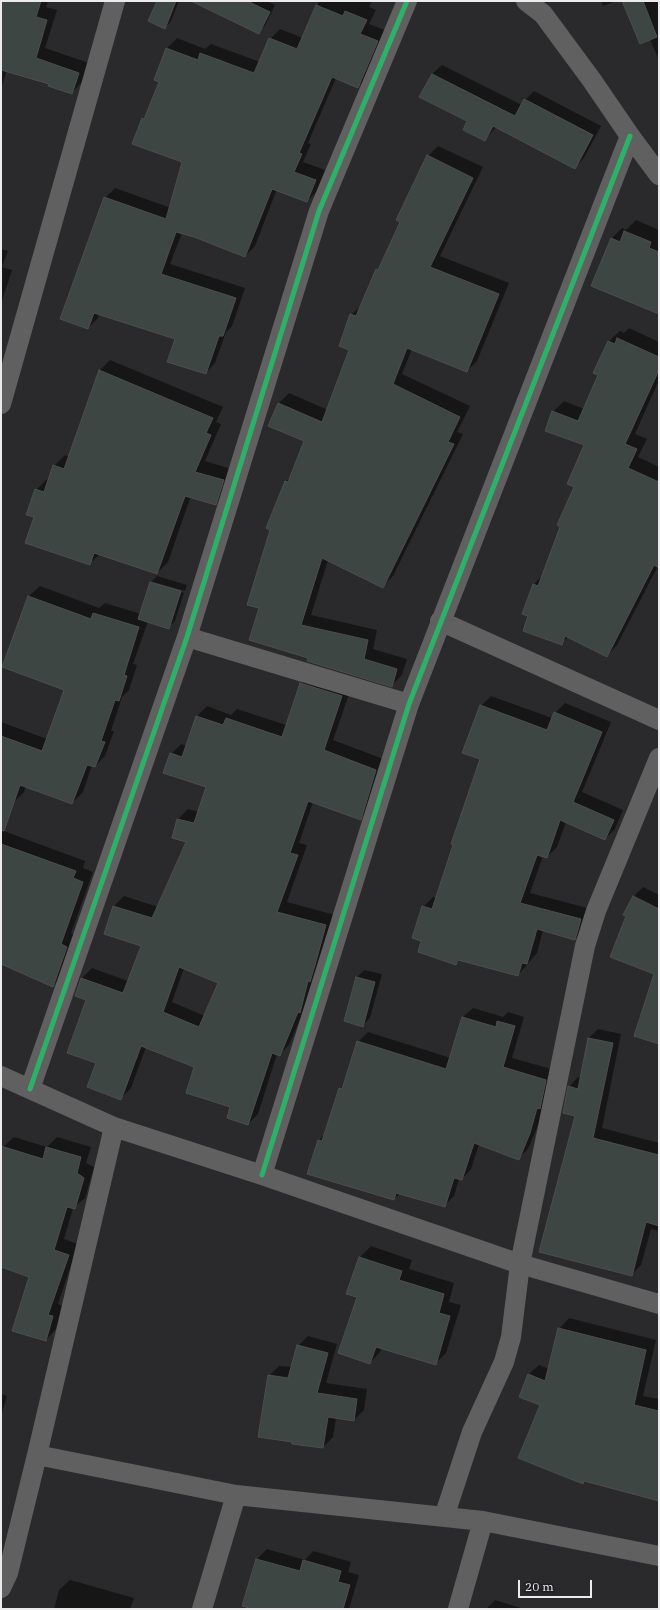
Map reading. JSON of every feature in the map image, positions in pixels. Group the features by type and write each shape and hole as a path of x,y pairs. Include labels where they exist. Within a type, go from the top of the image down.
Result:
{"street":[{"path":"1,404 115,1"},
{"path":"30,1089 187,637 319,212 408,1"},
{"path":"526,1 543,14 659,175"},
{"path":"262,1175 409,704 440,621 630,136"},
{"path":"440,621 659,720"},
{"path":"187,637 409,704"},
{"path":"444,1517 472,1432 504,1362 511,1337 520,1264 585,946 596,911 659,758"},
{"path":"1,1076 114,1127 262,1175 520,1264 659,1304"},
{"path":"1,1588 8,1573 37,1455 114,1127"},
{"path":"37,1455 236,1495 483,1521 659,1556"},
{"path":"202,1609 236,1495"},
{"path":"458,1609 483,1521"}],"building":[{"path":"1,1 41,1 36,17 47,20 36,58 79,73 72,94 48,86 49,84 1,70"},
{"path":"157,1 176,1 165,29 148,21"},
{"path":"191,1 247,1 270,12 259,34"},
{"path":"622,1 643,1 657,37 640,44"},
{"path":"316,5 343,16 345,11 367,20 360,34 378,41 358,88 332,77 299,153 302,154 294,172 316,180 307,202 272,189 245,257 194,237 176,232 161,274 236,298 223,336 219,336 206,374 167,362 175,339 94,313 88,329 60,319 104,197 166,219 182,162 132,144 142,118 144,119 159,82 154,80 166,48 198,60 200,53 254,73 269,38 297,49"},
{"path":"432,74 515,116 524,99 593,135 575,169 493,126 485,141 463,130 467,121 419,97"},
{"path":"427,155 473,178 430,267 499,294 467,372 407,348 393,384 460,417 448,442 454,444 383,588 322,558 301,625 368,640 364,659 397,669 392,687 307,661 308,658 249,640 259,608 247,605 270,530 266,528 285,481 288,482 304,441 268,426 278,403 322,422 349,350 339,346 350,314 356,316 376,269 378,270 400,222 396,220"},
{"path":"624,231 651,242 649,248 659,252 659,314 591,286 611,238 620,242"},
{"path":"617,338 659,357 659,370 625,444 637,449 628,468 659,482 659,568 654,565 607,657 565,636 562,645 523,631 528,616 522,614 533,584 538,586 560,527 557,525 574,487 567,484 584,445 545,431 552,411 578,421 598,375 593,373 608,341 615,344"},
{"path":"99,370 213,418 206,433 211,435 195,472 224,480 216,505 185,496 157,574 94,553 90,565 25,543 34,517 26,515 35,489 44,492 53,465 64,469"},
{"path":"150,582 181,591 169,629 138,619"},
{"path":"28,596 91,619 93,613 139,627 124,675 127,676 119,701 115,700 101,741 105,742 95,767 87,765 72,804 20,785 4,831 1,830 1,736 42,751 64,690 2,667"},
{"path":"300,683 342,696 324,750 376,770 361,820 308,801 290,853 298,855 277,912 326,925 310,982 308,981 300,1013 298,1012 280,1056 272,1053 248,1125 227,1118 230,1107 186,1093 194,1067 141,1046 121,1100 87,1087 96,1063 67,1053 86,1000 75,996 81,978 123,993 141,946 104,934 113,906 152,918 186,842 172,838 177,819 194,823 206,787 163,773 170,753 182,757 196,716 223,725 226,718 282,737","holes":["179,967 218,983 199,1027 163,1012"]},
{"path":"480,705 547,730 554,712 602,732 573,802 614,820 605,840 560,820 547,858 537,855 520,903 581,919 575,940 537,929 527,964 522,963 518,976 458,960 456,965 418,952 421,941 412,938 422,906 432,909 453,845 451,844 480,759 462,753"},
{"path":"1,844 76,871 73,878 83,882 61,944 67,947 53,987 1,964"},
{"path":"633,896 659,909 659,1044 634,1036 654,974 610,957 626,916 623,915"},
{"path":"356,977 375,982 363,1027 344,1021"},
{"path":"462,1017 496,1027 497,1021 515,1026 503,1067 546,1080 540,1109 537,1108 530,1133 519,1160 474,1143 462,1180 454,1178 445,1207 396,1193 394,1200 307,1174 318,1140 322,1141 339,1088 342,1089 357,1041 446,1069"},
{"path":"588,1038 613,1043 593,1138 659,1155 659,1226 646,1222 632,1276 539,1252 575,1116 563,1113 568,1086 578,1089"},
{"path":"1,1146 43,1159 46,1147 81,1157 77,1173 84,1178 75,1209 67,1207 54,1250 69,1255 48,1315 53,1316 46,1341 12,1331 29,1277 1,1267"},
{"path":"359,1257 402,1271 399,1280 444,1294 439,1313 450,1316 436,1365 376,1347 370,1364 338,1353 357,1297 346,1294"},
{"path":"558,1328 646,1350 634,1405 659,1411 659,1501 584,1481 583,1484 518,1458 540,1405 519,1397 528,1374 545,1381"},
{"path":"297,1345 328,1353 317,1393 357,1399 354,1421 328,1417 323,1448 292,1444 292,1442 258,1437 268,1375 288,1378"},
{"path":"256,1559 300,1571 303,1560 341,1571 338,1582 350,1585 343,1609 253,1609 242,1606"}],"cycle path":[{"path":"30,1089 187,637 319,211 407,1"},
{"path":"262,1175 409,704 630,136"}]}
